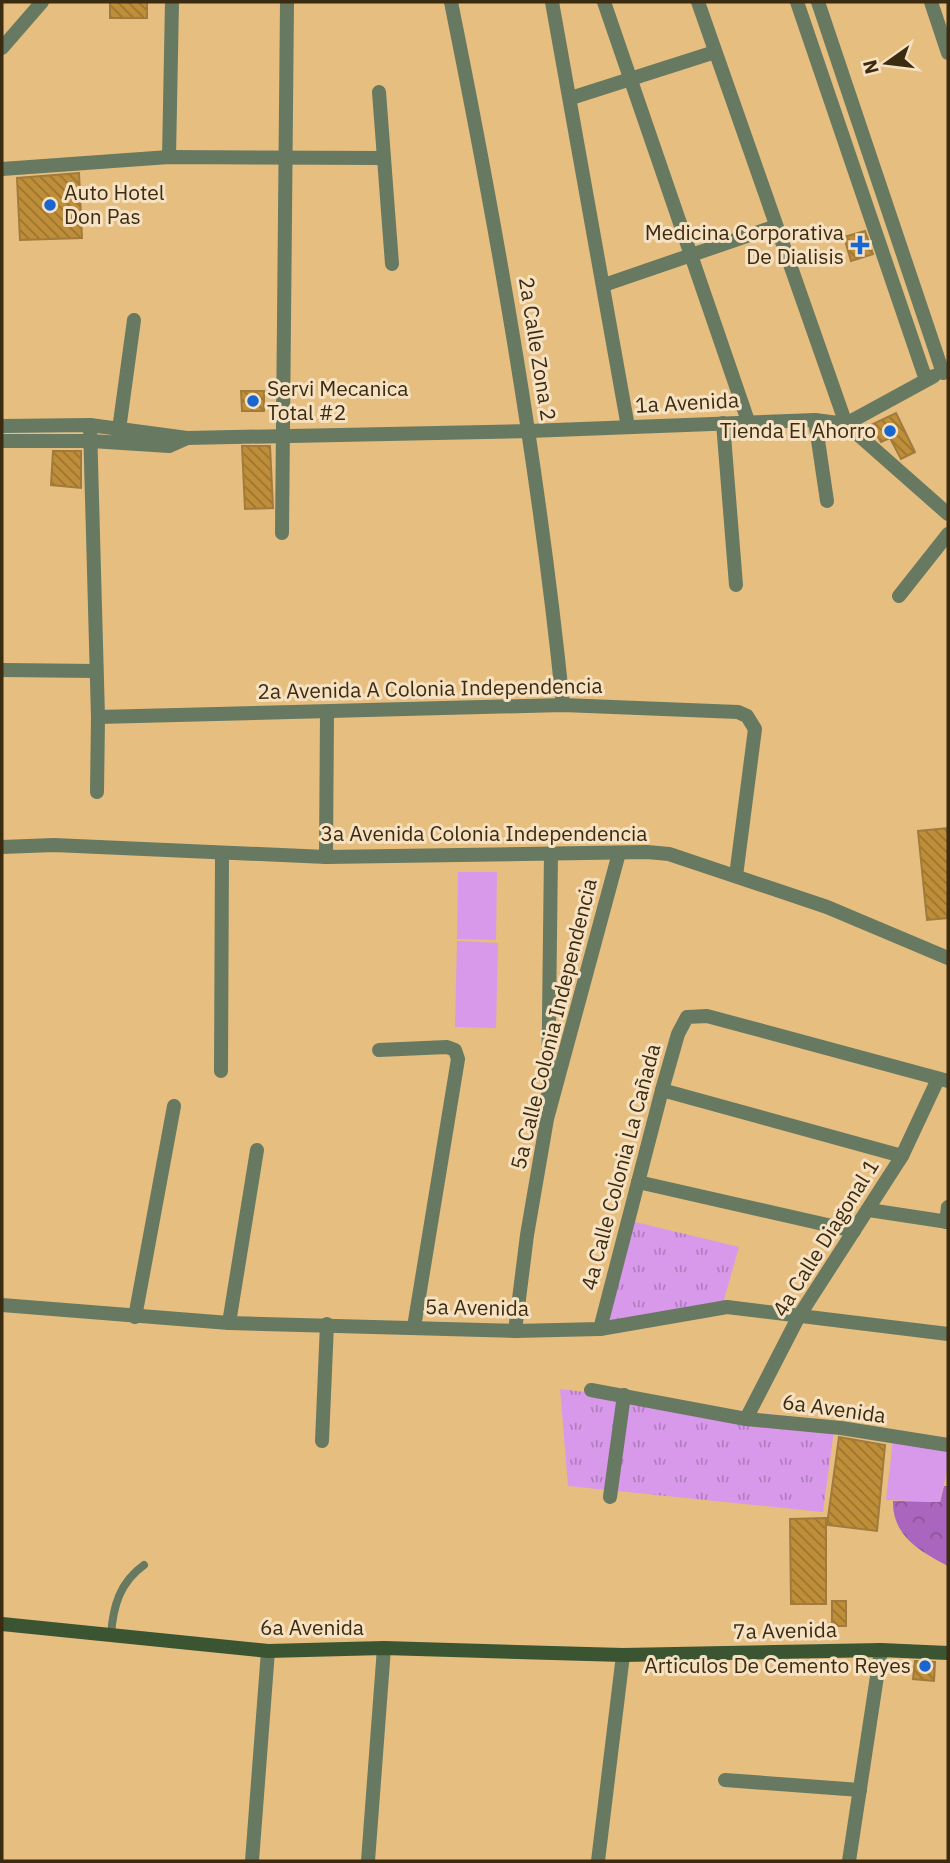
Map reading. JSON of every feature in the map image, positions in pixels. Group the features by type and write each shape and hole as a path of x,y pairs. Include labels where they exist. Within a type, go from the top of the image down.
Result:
{"street":[{"path":"2,48 41,2"},
{"path":"169,157 172,2"},
{"path":"282,533 287,2"},
{"name":"2a Calle Zona 2","path":"451,2 488,184 529,431 563,705"},
{"path":"552,2 628,427"},
{"path":"604,2 748,421"},
{"path":"698,2 846,424 948,514"},
{"path":"797,2 926,380"},
{"path":"818,2 902,258 946,372 926,380 846,424"},
{"path":"932,2 948,53"},
{"path":"813,50 832,44"},
{"path":"571,98 715,52"},
{"path":"379,92 393,264"},
{"path":"848,152 865,146"},
{"path":"2,169 169,157 384,158"},
{"path":"604,285 776,226"},
{"path":"885,263 902,258"},
{"path":"119,435 134,320"},
{"path":"816,420 827,500"},
{"name":"1a Avenida","path":"119,435 187,438 529,431 748,421 816,420 846,424"},
{"path":"723,423 736,584"},
{"path":"2,426 90,425 119,435"},
{"path":"90,425 98,717 97,792"},
{"path":"2,441 91,441 119,435"},
{"path":"899,596 948,534"},
{"path":"2,670 96,671"},
{"name":"2a Avenida A Colonia Independencia","path":"98,717 563,705 738,712 747,716 755,729 736,876"},
{"path":"326,857 327,713"},
{"name":"3a Avenida Colonia Independencia","path":"2,847 54,845 326,857 668,854 827,907 948,958"},
{"path":"221,1071 222,853"},
{"path":"547,1119 551,853"},
{"name":"5a Calle Colonia Independencia","path":"515,1331 527,1235 547,1119 619,853"},
{"name":"4a Calle Colonia La Cañada","path":"600,1329 662,1090 678,1034 687,1017 707,1016 943,1080"},
{"path":"379,1050 447,1047 455,1050 458,1059 414,1327"},
{"name":"4a Calle Diagonal 1","path":"746,1419 799,1316 902,1156 943,1080"},
{"path":"662,1090 902,1156"},
{"path":"135,1317 174,1106"},
{"path":"229,1323 257,1150"},
{"path":"638,1182 854,1231"},
{"path":"869,1210 947,1217"},
{"name":"5a Avenida","path":"2,1305 229,1323 515,1331 600,1329 727,1307 948,1334"},
{"path":"322,1441 327,1324"},
{"name":"6a Avenida","path":"591,1391 746,1419 841,1428 948,1445"},
{"path":"610,1497 624,1395"},
{"name":"6a Avenida","path":"2,1624 268,1651 384,1648 623,1655"},
{"path":"368,1861 384,1648"},
{"path":"849,1861 881,1650"},
{"name":"7a Avenida","path":"623,1655 881,1650 948,1653"},
{"path":"252,1861 268,1651"},
{"path":"598,1861 623,1655"},
{"path":"725,1780 860,1790"}],"lane":[{"path":"111,1635 120,1591 132,1574 145,1565"}],"green space":[{"path":"458,872 497,872 496,940 457,939"},
{"path":"457,941 498,943 496,1028 455,1027"},
{"path":"631,1221 739,1247 723,1303 603,1327"},
{"path":"560,1389 835,1422 823,1512 568,1486"},
{"path":"894,1431 948,1439 948,1466 940,1502 886,1500"},
{"path":"944,1486 948,1486 948,1566 918,1549 903,1533 897,1524 893,1501 940,1502"}],"building":[{"path":"110,2 147,2 147,18 110,18"},
{"name":"Auto Hotel Don Pas","path":"79,173 82,238 20,240 17,178"},
{"name":"Medicina Corporativa De Dialisis","path":"865,231 873,254 851,261 844,237"},
{"name":"Servi Mecanica Total #2","path":"241,391 264,391 264,411 242,411"},
{"name":"Tienda El Ahorro","path":"896,413 915,452 901,459 890,438 881,442 871,425"},
{"path":"242,446 270,446 273,508 245,509"},
{"path":"53,451 81,451 81,488 51,485"},
{"path":"948,828 948,918 927,920 918,831"},
{"path":"839,1437 885,1445 877,1531 827,1525"},
{"path":"826,1518 826,1604 791,1604 790,1519"},
{"path":"832,1601 846,1601 846,1626 832,1626"},
{"name":"Articulos De Cemento Reyes","path":"915,1661 935,1662 934,1681 913,1679"}],"place":[{"name":"Auto Hotel Don Pas","path":"50,205"},
{"name":"Medicina Corporativa De Dialisis","path":"860,245"},
{"name":"Servi Mecanica Total #2","path":"253,401"},
{"name":"Tienda El Ahorro","path":"890,431"},
{"name":"Articulos De Cemento Reyes","path":"925,1666"}]}
